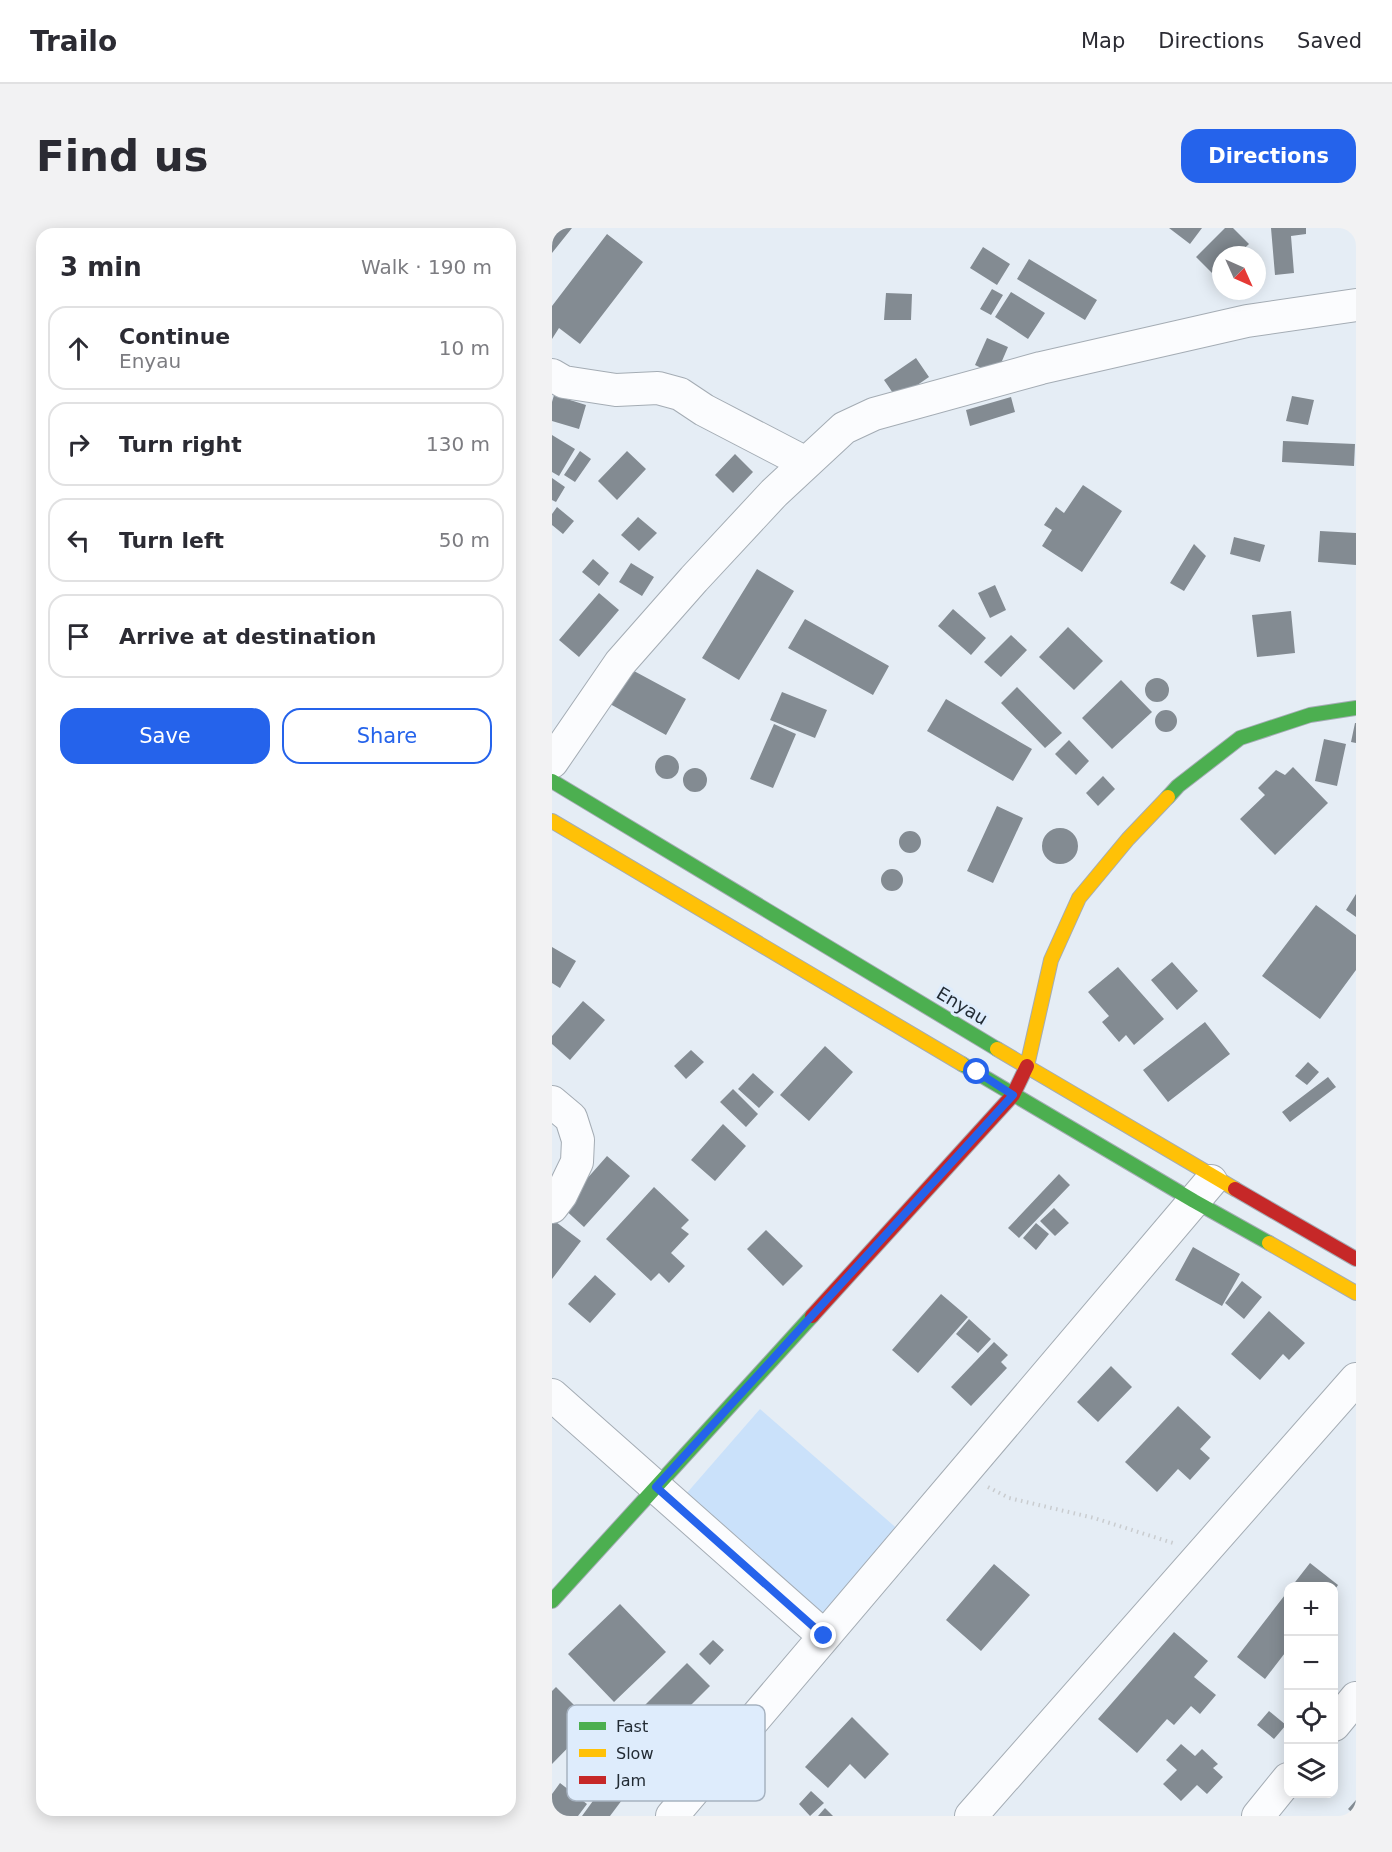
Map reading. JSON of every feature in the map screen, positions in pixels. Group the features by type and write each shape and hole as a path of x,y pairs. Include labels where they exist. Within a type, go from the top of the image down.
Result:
{"street":[{"path":"552,762 620,663 774,493 844,428 874,414 1041,368 1236,324 1356,305"},
{"path":"552,375 564,382 616,390 658,388 680,394 704,410 806,463"},
{"path":"552,1601 1013,1095 1027,1067 1051,960 1079,898 1128,839 1178,786 1240,738 1310,715 1356,708"},
{"name":"Enyau","path":"552,781 1027,1067 1356,1258"},
{"path":"552,821 1194,1202 1356,1293"},
{"path":"552,1102 571,1118 578,1140 577,1162 552,1207"},
{"path":"765,1706 1215,1176"},
{"path":"971,1816 1356,1379"},
{"path":"552,1395 824,1636"},
{"path":"1338,1720 1356,1698"},
{"path":"1258,1816 1284,1784"},
{"path":"672,1816 685,1801"}],"path":[{"path":"963,1473 1009,1498 1094,1518 1202,1552"}],"shaded area":[{"path":"760,1409 901,1532 827,1617 686,1494"}],"building":[{"path":"552,228 572,228 552,253"},
{"path":"1169,228 1202,228 1190,244"},
{"path":"1225,228 1233,228 1249,244 1247,246 1212,246 1212,273 1196,257"},
{"path":"1271,228 1306,228 1306,234 1291,236 1294,273 1275,275"},
{"path":"607,234 643,262 580,344 559,328 552,339 552,306"},
{"path":"983,247 1010,264 997,285 970,268"},
{"path":"1029,259 1097,300 1085,320 1017,279"},
{"path":"992,289 1003,295 991,315 980,309"},
{"path":"1011,292 1045,313 1028,339 995,317"},
{"path":"886,293 912,294 911,320 884,320"},
{"path":"987,338 1008,347 996,375 975,365"},
{"path":"916,358 929,377 897,399 884,380"},
{"path":"554,395 586,405 579,429 552,421"},
{"path":"1292,396 1314,400 1308,425 1286,421"},
{"path":"1011,397 1015,412 970,426 966,410"},
{"path":"552,435 575,449 559,476 552,472"},
{"path":"1283,441 1355,444 1354,466 1282,462"},
{"path":"580,451 591,459 575,482 564,475"},
{"path":"627,451 646,469 617,500 598,481"},
{"path":"735,454 753,472 733,493 715,475"},
{"path":"552,478 565,487 556,502 552,500"},
{"path":"1083,485 1122,511 1082,572 1042,546 1052,530 1044,525 1056,507 1064,513"},
{"path":"557,507 574,521 563,534 552,525 552,514"},
{"path":"638,517 657,533 639,551 621,535"},
{"path":"1320,531 1356,533 1356,565 1318,562"},
{"path":"1234,537 1265,545 1260,562 1230,554"},
{"path":"1194,544 1206,556 1184,591 1170,583"},
{"path":"593,559 609,573 599,586 582,572"},
{"path":"631,563 654,577 642,596 619,582"},
{"path":"757,569 794,591 739,680 702,658"},
{"path":"995,585 1006,610 990,618 978,593"},
{"path":"599,593 619,610 579,657 559,640"},
{"path":"953,609 986,638 971,655 938,626"},
{"path":"1291,611 1295,653 1257,657 1252,615"},
{"path":"805,619 889,666 873,695 788,648"},
{"path":"1068,627 1103,661 1074,690 1039,657"},
{"path":"1011,635 1027,650 1001,677 984,662"},
{"path":"621,664 686,699 666,735 601,699"},
{"path":"1157,678 1166,681 1169,690 1166,699 1157,702 1148,699 1145,690 1148,681"},
{"path":"1121,680 1152,712 1112,749 1082,718"},
{"path":"1017,687 1062,733 1045,748 1001,703"},
{"path":"782,692 827,710 815,738 770,720"},
{"path":"946,699 1032,749 1013,781 927,731"},
{"path":"1166,710 1174,713 1177,721 1174,729 1166,732 1158,729 1155,721 1158,713"},
{"path":"1356,723 1356,743 1351,742"},
{"path":"774,724 796,734 773,788 750,779"},
{"path":"1324,739 1346,744 1337,786 1315,781"},
{"path":"1069,740 1089,761 1076,775 1055,754"},
{"path":"667,755 675,759 679,767 675,775 667,779 659,775 655,767 659,759"},
{"path":"1293,767 1328,803 1275,855 1240,819 1265,795 1258,788 1276,770 1285,775"},
{"path":"695,768 700,769 706,775 706,785 700,791 695,792 690,791 684,785 683,780 684,775 690,769"},
{"path":"1103,776 1115,789 1098,806 1086,793"},
{"path":"997,806 1023,818 993,883 967,871"},
{"path":"1060,828 1073,833 1078,846 1073,859 1060,864 1047,859 1042,846 1047,833"},
{"path":"910,831 918,834 921,842 918,850 910,853 902,850 899,842 902,834"},
{"path":"892,869 900,872 903,880 900,888 892,891 884,888 881,880 884,872"},
{"path":"1356,894 1356,917 1346,910"},
{"path":"1316,905 1356,935 1356,970 1320,1019 1262,976"},
{"path":"552,947 576,961 560,988 552,983"},
{"path":"1172,962 1198,991 1177,1010 1151,980"},
{"path":"1118,967 1164,1019 1134,1045 1126,1035 1119,1042 1102,1022 1109,1016 1088,992"},
{"path":"583,1001 605,1020 570,1060 552,1044 552,1036"},
{"path":"1205,1022 1230,1054 1168,1102 1143,1070"},
{"path":"825,1046 853,1072 809,1121 780,1095"},
{"path":"691,1050 704,1062 686,1079 674,1066"},
{"path":"1308,1062 1319,1072 1307,1085 1295,1076"},
{"path":"753,1073 774,1092 759,1108 738,1089"},
{"path":"1328,1077 1336,1087 1290,1122 1282,1112"},
{"path":"733,1089 758,1114 746,1127 720,1102"},
{"path":"723,1124 746,1146 715,1181 691,1160"},
{"path":"607,1156 630,1176 584,1227 562,1207"},
{"path":"1059,1174 1070,1185 1019,1238 1008,1228"},
{"path":"654,1187 689,1220 681,1228 689,1234 671,1253 685,1266 669,1283 659,1273 651,1281 606,1239"},
{"path":"1054,1208 1069,1223 1055,1236 1040,1221"},
{"path":"552,1219 581,1241 552,1279"},
{"path":"1036,1223 1049,1234 1036,1250 1023,1238"},
{"path":"766,1230 803,1266 783,1286 747,1249"},
{"path":"1193,1247 1240,1274 1222,1306 1175,1280"},
{"path":"595,1275 616,1294 590,1323 568,1304"},
{"path":"1242,1281 1262,1297 1244,1319 1225,1303"},
{"path":"941,1294 968,1317 918,1373 892,1350"},
{"path":"1269,1311 1305,1343 1289,1360 1283,1354 1260,1380 1231,1354"},
{"path":"969,1319 991,1339 978,1353 956,1334"},
{"path":"994,1342 1008,1355 1001,1362 1007,1368 971,1406 951,1387"},
{"path":"1111,1366 1132,1387 1098,1422 1077,1402"},
{"path":"1178,1406 1211,1437 1200,1449 1210,1458 1190,1480 1178,1469 1157,1492 1125,1462"},
{"path":"1310,1563 1334,1582 1295,1582"},
{"path":"994,1564 1030,1595 981,1651 946,1620"},
{"path":"1284,1596 1284,1654 1265,1679 1237,1657"},
{"path":"620,1604 666,1652 614,1702 568,1654"},
{"path":"1174,1632 1208,1661 1194,1677 1216,1695 1200,1714 1191,1706 1174,1725 1167,1719 1137,1753 1098,1719"},
{"path":"713,1640 724,1650 710,1665 699,1654"},
{"path":"687,1663 710,1686 691,1705 645,1705"},
{"path":"556,1687 574,1705 567,1705 567,1749 552,1764 552,1691"},
{"path":"1269,1711 1284,1723 1284,1727 1274,1739 1257,1725"},
{"path":"852,1717 889,1754 865,1779 850,1764 828,1788 805,1767"},
{"path":"1181,1744 1195,1756 1202,1749 1218,1764 1213,1768 1223,1777 1207,1794 1197,1785 1181,1801 1163,1784 1177,1770 1166,1760"},
{"path":"560,1783 567,1788 567,1801 583,1801 587,1804 578,1816 552,1816 552,1794"},
{"path":"811,1791 824,1803 810,1816 799,1804"},
{"path":"1356,1800 1356,1816 1348,1809"},
{"path":"593,1801 621,1801 610,1816 582,1816"},
{"path":"825,1808 833,1816 818,1816"}],"traffic: fast":[{"path":"1168,797 1178,786 1240,738 1310,715 1356,708"},
{"path":"552,781 997,1049"},
{"path":"962,1064 1269,1243"},
{"path":"552,1601 812,1316"}],"traffic: slow":[{"path":"1027,1066 1051,960 1079,898 1128,839 1168,797"},
{"path":"552,821 962,1064"},
{"path":"997,1049 1235,1189"},
{"path":"1269,1243 1356,1293"}],"traffic: jam":[{"path":"812,1316 1013,1095 1027,1066"},
{"path":"1235,1189 1356,1259"}],"route":[{"path":"824,1636 656,1487 1013,1095 977,1072"}]}
